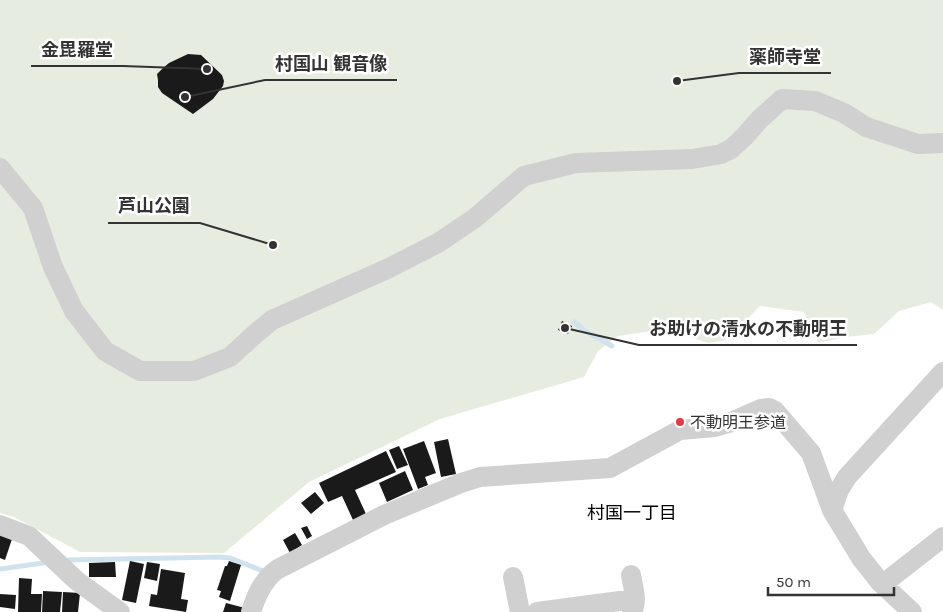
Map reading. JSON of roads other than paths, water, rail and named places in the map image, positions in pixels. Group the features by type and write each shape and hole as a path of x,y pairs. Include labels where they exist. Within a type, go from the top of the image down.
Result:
{"street":[{"path":"0,168 33,208 53,267 74,311 105,351 140,371 194,371 230,357 272,320 387,270 438,243 475,218 524,176 576,163 692,159 721,154 738,143 782,99 815,101 875,130 918,144 943,143"},
{"path":"832,510 839,490 847,477 943,372"},
{"path":"252,612 256,598 266,580 278,569 384,515 461,483 480,477 610,468 680,430 716,427 761,409 769,408 775,411 811,453 832,510 861,558 883,584 912,612"},
{"path":"0,525 29,536 77,581 120,612"},
{"path":"883,584 943,537"},
{"path":"537,612 633,606 631,575"},
{"path":"513,577 520,612"}],"waterway":[{"path":"574,322 583,330 612,346"},
{"path":"69,560 220,557 230,558 263,571"},
{"path":"0,569 43,563"}],"place":[{"name":"金毘羅堂","path":"207,69"},
{"name":"薬師寺堂","path":"677,81"},
{"name":"村国山 観音像","path":"185,97"},
{"name":"芦山公園","path":"273,245"},
{"name":"お助けの清水の不動明王","path":"565,328"},
{"name":"不動明王参道","path":"680,422"}],"district":[{"name":"村国一丁目","path":"632,513"}]}
